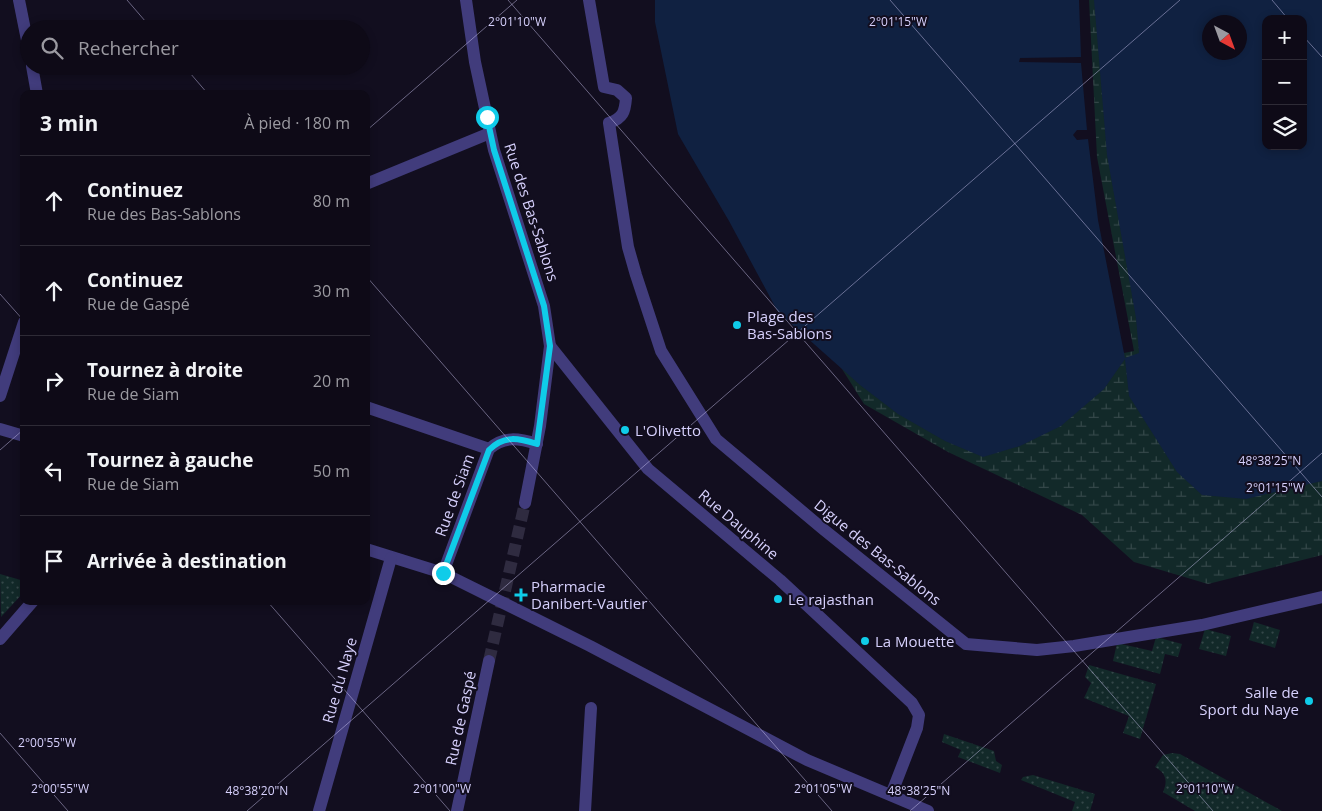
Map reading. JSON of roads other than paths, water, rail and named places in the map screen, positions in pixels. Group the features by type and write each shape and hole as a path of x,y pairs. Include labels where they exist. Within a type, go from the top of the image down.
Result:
{"street":[{"path":"19,0 23,20"},
{"name":"Rue des Bas-Sablons","path":"466,0 475,62 490,133 544,306 550,346"},
{"name":"Digue des Bas-Sablons","path":"589,0 604,87 617,90 626,98 626,110 622,116 609,123 628,247 661,351 716,439 823,530 966,644 1037,650 1074,646 1202,625 1322,597"},
{"path":"34,75 36,90"},
{"path":"370,182 490,133"},
{"path":"0,396 20,334"},
{"path":"525,503 537,444 550,346"},
{"name":"Rue Dauphine","path":"550,346 648,469 780,580 912,703 918,715 917,728 891,795"},
{"path":"370,408 489,450"},
{"path":"0,429 20,435"},
{"name":"Rue de Siam","path":"443,573 489,450 499,441 506,439 521,439 537,444"},
{"path":"370,550 443,573 582,642 807,760 928,811"},
{"name":"Rue du Naye","path":"319,811 391,558"},
{"path":"0,639 30,605"},
{"name":"Rue de Gaspé","path":"457,811 489,661"},
{"path":"585,811 591,708"}],"water":[{"path":"655,0 1079,0 1081,57 1020,58 1019,62 1081,63 1087,130 1077,130 1073,135 1077,140 1088,139 1098,220 1125,358 1139,353 1136,318 1107,155 1094,0 1322,0 1322,481 1246,499 1202,495 1177,472 1129,396 1125,359 1104,389 1061,426 1020,446 983,457 945,441 898,414 860,385 778,312 729,221 678,134 655,22"}],"tunnel":[{"path":"489,661 525,503"}],"place":[{"name":"Plage des Bas-Sablons","path":"737,325"},
{"name":"L'Olivetto","path":"625,430"},
{"name":"Pharmacie Danibert-Vautier","path":"521,595"},
{"name":"Le rajasthan","path":"778,599"},
{"name":"La Mouette","path":"865,641"},
{"name":"Salle de Sport du Naye","path":"1309,701"}]}
